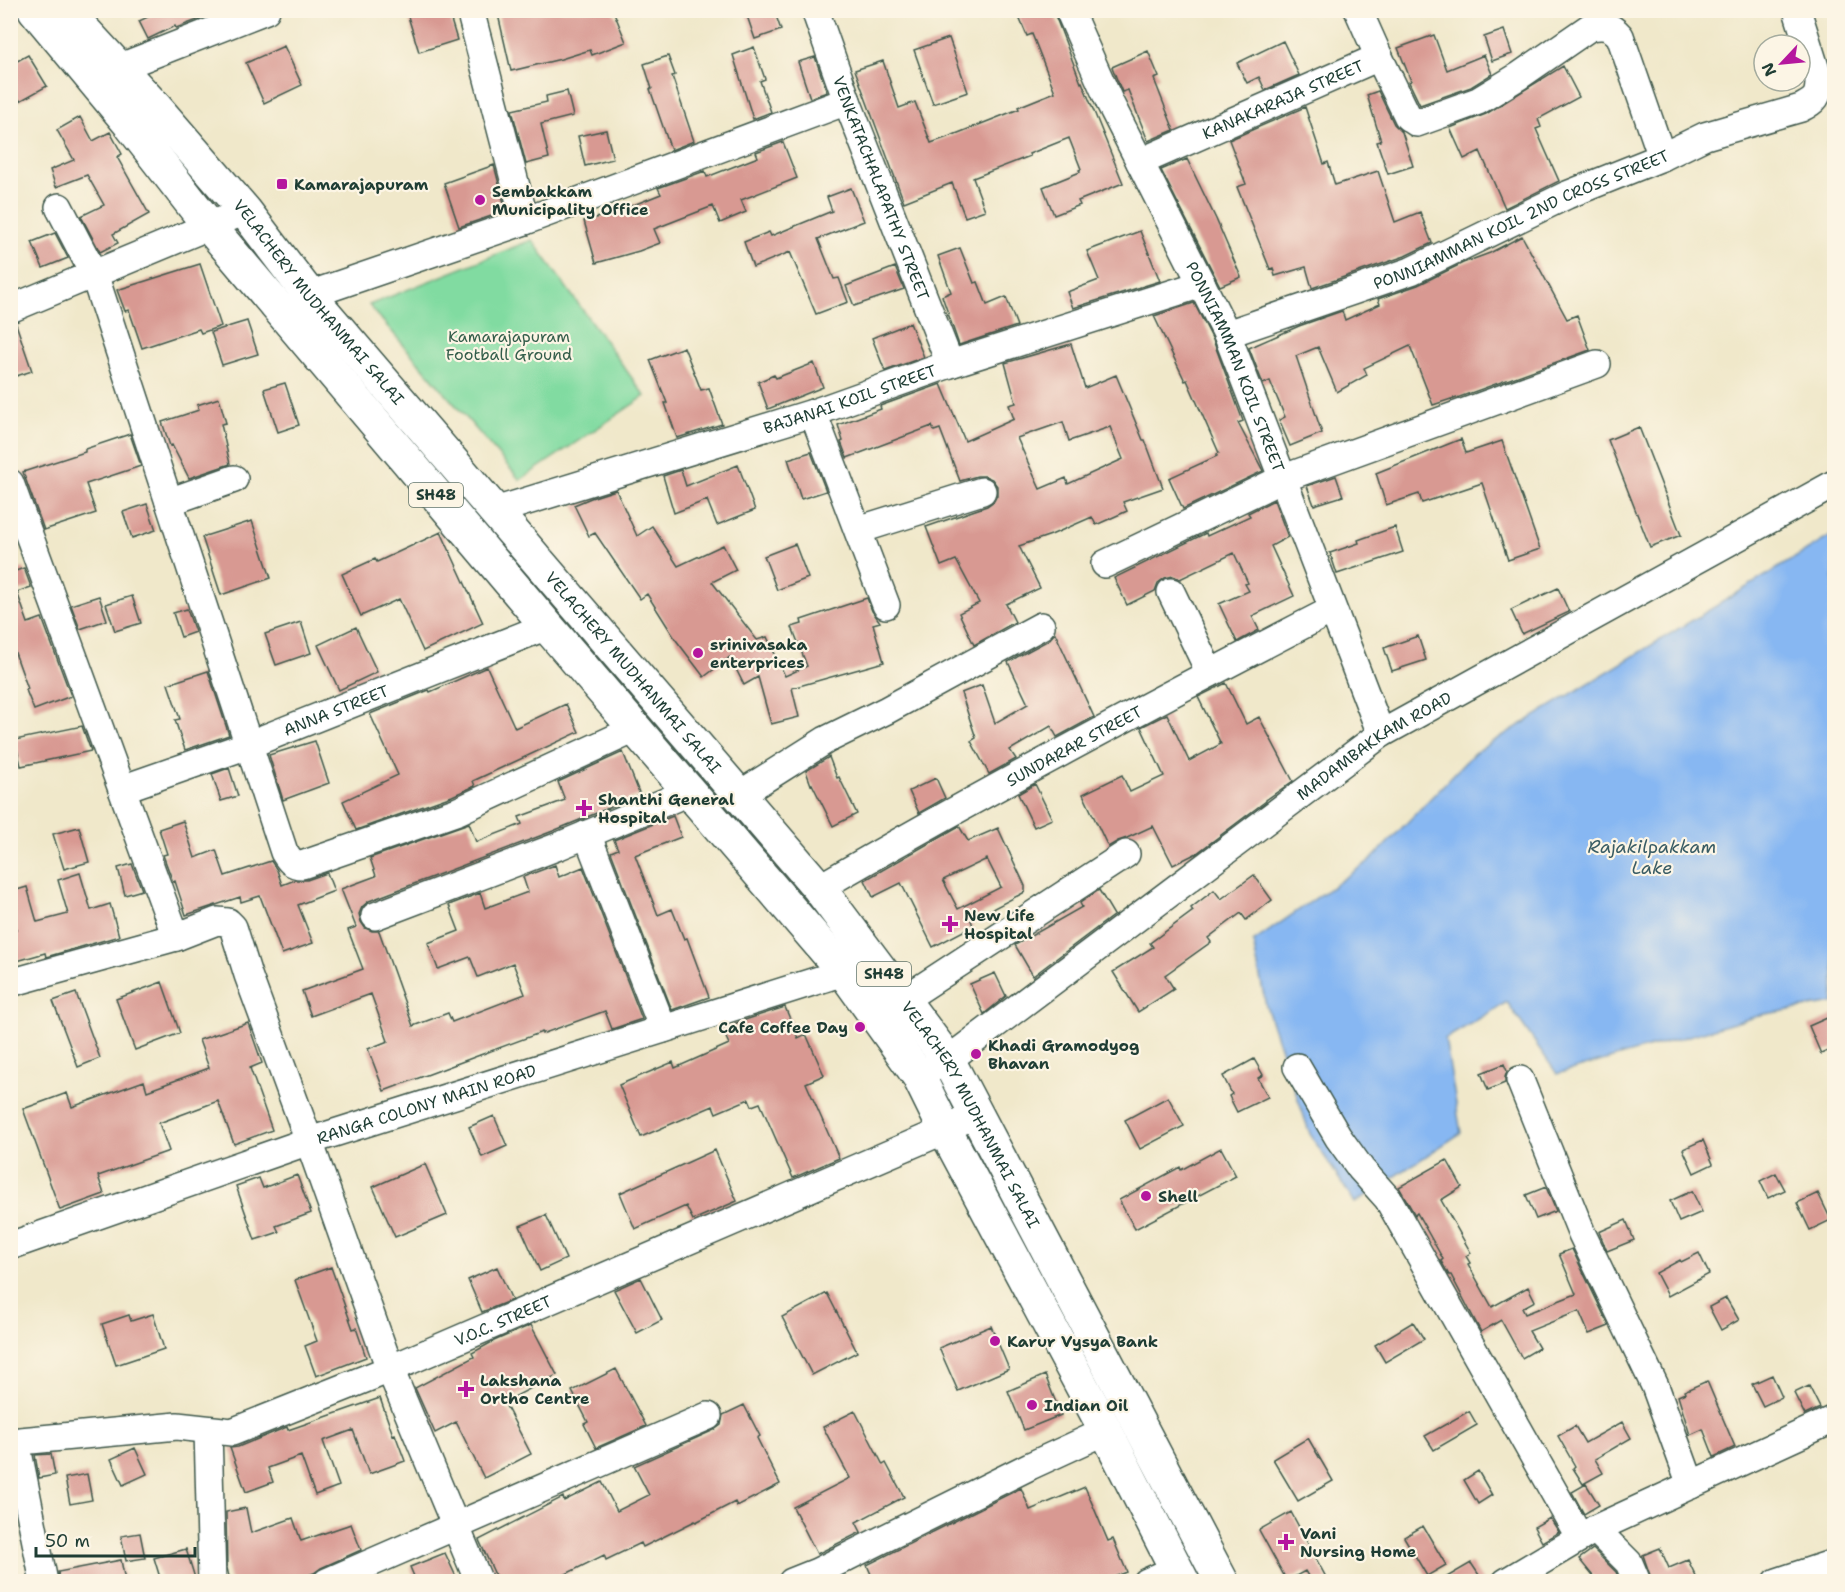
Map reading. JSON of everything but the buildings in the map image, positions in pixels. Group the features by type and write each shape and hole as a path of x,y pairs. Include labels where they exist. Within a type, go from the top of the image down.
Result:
{"main road":[{"name":"VELACHERY MUDHANMAI SALAI","path":"35,10 129,123 210,227 547,626 844,972 918,1075 945,1130 1106,1431 1169,1577"},
{"name":"VELACHERY MUDHANMAI SALAI","path":"65,10 156,108 245,212 309,295 819,888 948,1060 1222,1581"}],"street":[{"path":"118,68 266,10"},
{"path":"470,10 525,221"},
{"name":"VENKATACHALAPATHY STREET","path":"815,10 847,101 950,364"},
{"name":"PONNIAMMAN KOIL STREET","path":"1069,10 1110,103 1227,334 1381,734"},
{"name":"KANAKARAJA STREET","path":"1140,162 1379,57 1358,10"},
{"name":"PONNIAMMAN KOIL 2ND CROSS STREET","path":"1227,334 1411,271 1567,195 1705,136 1801,108 1814,101 1819,91 1819,80 1797,10"},
{"path":"1379,57 1408,117 1416,123 1479,101 1590,27 1602,25 1612,27 1620,36 1662,156"},
{"path":"309,295 525,221 847,101"},
{"path":"59,207 94,274 284,852 294,865 302,865 458,811 635,729"},
{"path":"10,309 245,212"},
{"name":"BAJANAI KOIL STREET","path":"495,511 813,413 950,364 1202,284"},
{"path":"1105,564 1284,478 1597,364"},
{"path":"813,413 886,605"},
{"path":"169,502 234,480"},
{"path":"10,483 176,937"},
{"name":"MADAMBAKKAM ROAD","path":"918,1075 948,1060 1381,734 1834,484"},
{"path":"858,530 982,491"},
{"path":"1172,592 1210,673"},
{"name":"SUNDARAR STREET","path":"819,888 930,824 1119,721 1332,610"},
{"name":"ANNA STREET","path":"122,789 248,745 547,626"},
{"path":"739,795 826,740 887,710 1041,626"},
{"path":"375,916 689,792"},
{"path":"587,834 663,1029"},
{"path":"903,1000 1126,854"},
{"path":"10,983 176,937 216,921 228,922 234,927 248,975 390,1369 479,1581"},
{"name":"RANGA COLONY MAIN ROAD","path":"10,1246 309,1141 844,972"},
{"path":"1297,1067 1338,1137 1393,1207 1588,1533 1629,1563 1637,1581"},
{"path":"1520,1080 1582,1234 1655,1386 1691,1485"},
{"name":"V.O.C. STREET","path":"13,1442 177,1426 232,1432 390,1369 945,1130 976,1113"},
{"path":"327,1581 708,1416"},
{"path":"1506,1581 1588,1533 1834,1419"},
{"path":"208,1430 212,1581"},
{"path":"792,1581 817,1572 1030,1466 1106,1431"},
{"path":"13,1442 44,1581"},
{"path":"1777,1581 1834,1563"}],"green space":[{"name":"Kamarajapuram Football Ground","path":"532,240 645,396 520,480 369,305"}],"water":[{"name":"Rajakilpakkam Lake","path":"1834,534 1834,1003 1765,1014 1557,1074 1507,1002 1445,1039 1461,1133 1355,1203 1310,1134 1266,1006 1253,942 1372,859 1474,753"}],"place":[{"name":"Kamarajapuram","path":"282,184"},
{"name":"Sembakkam Municipality Office","path":"480,200"},
{"name":"srinivasaka enterprices","path":"698,653"},
{"name":"Shanthi General Hospital","path":"584,808"},
{"name":"New Life Hospital","path":"950,924"},
{"name":"Cafe Coffee Day","path":"860,1027"},
{"name":"Khadi Gramodyog Bhavan","path":"976,1054"},
{"name":"Shell","path":"1146,1196"},
{"name":"Karur Vysya Bank","path":"995,1341"},
{"name":"Lakshana Ortho Centre","path":"466,1389"},
{"name":"Indian Oil","path":"1032,1405"},
{"name":"Vani Nursing Home","path":"1286,1542"}]}
